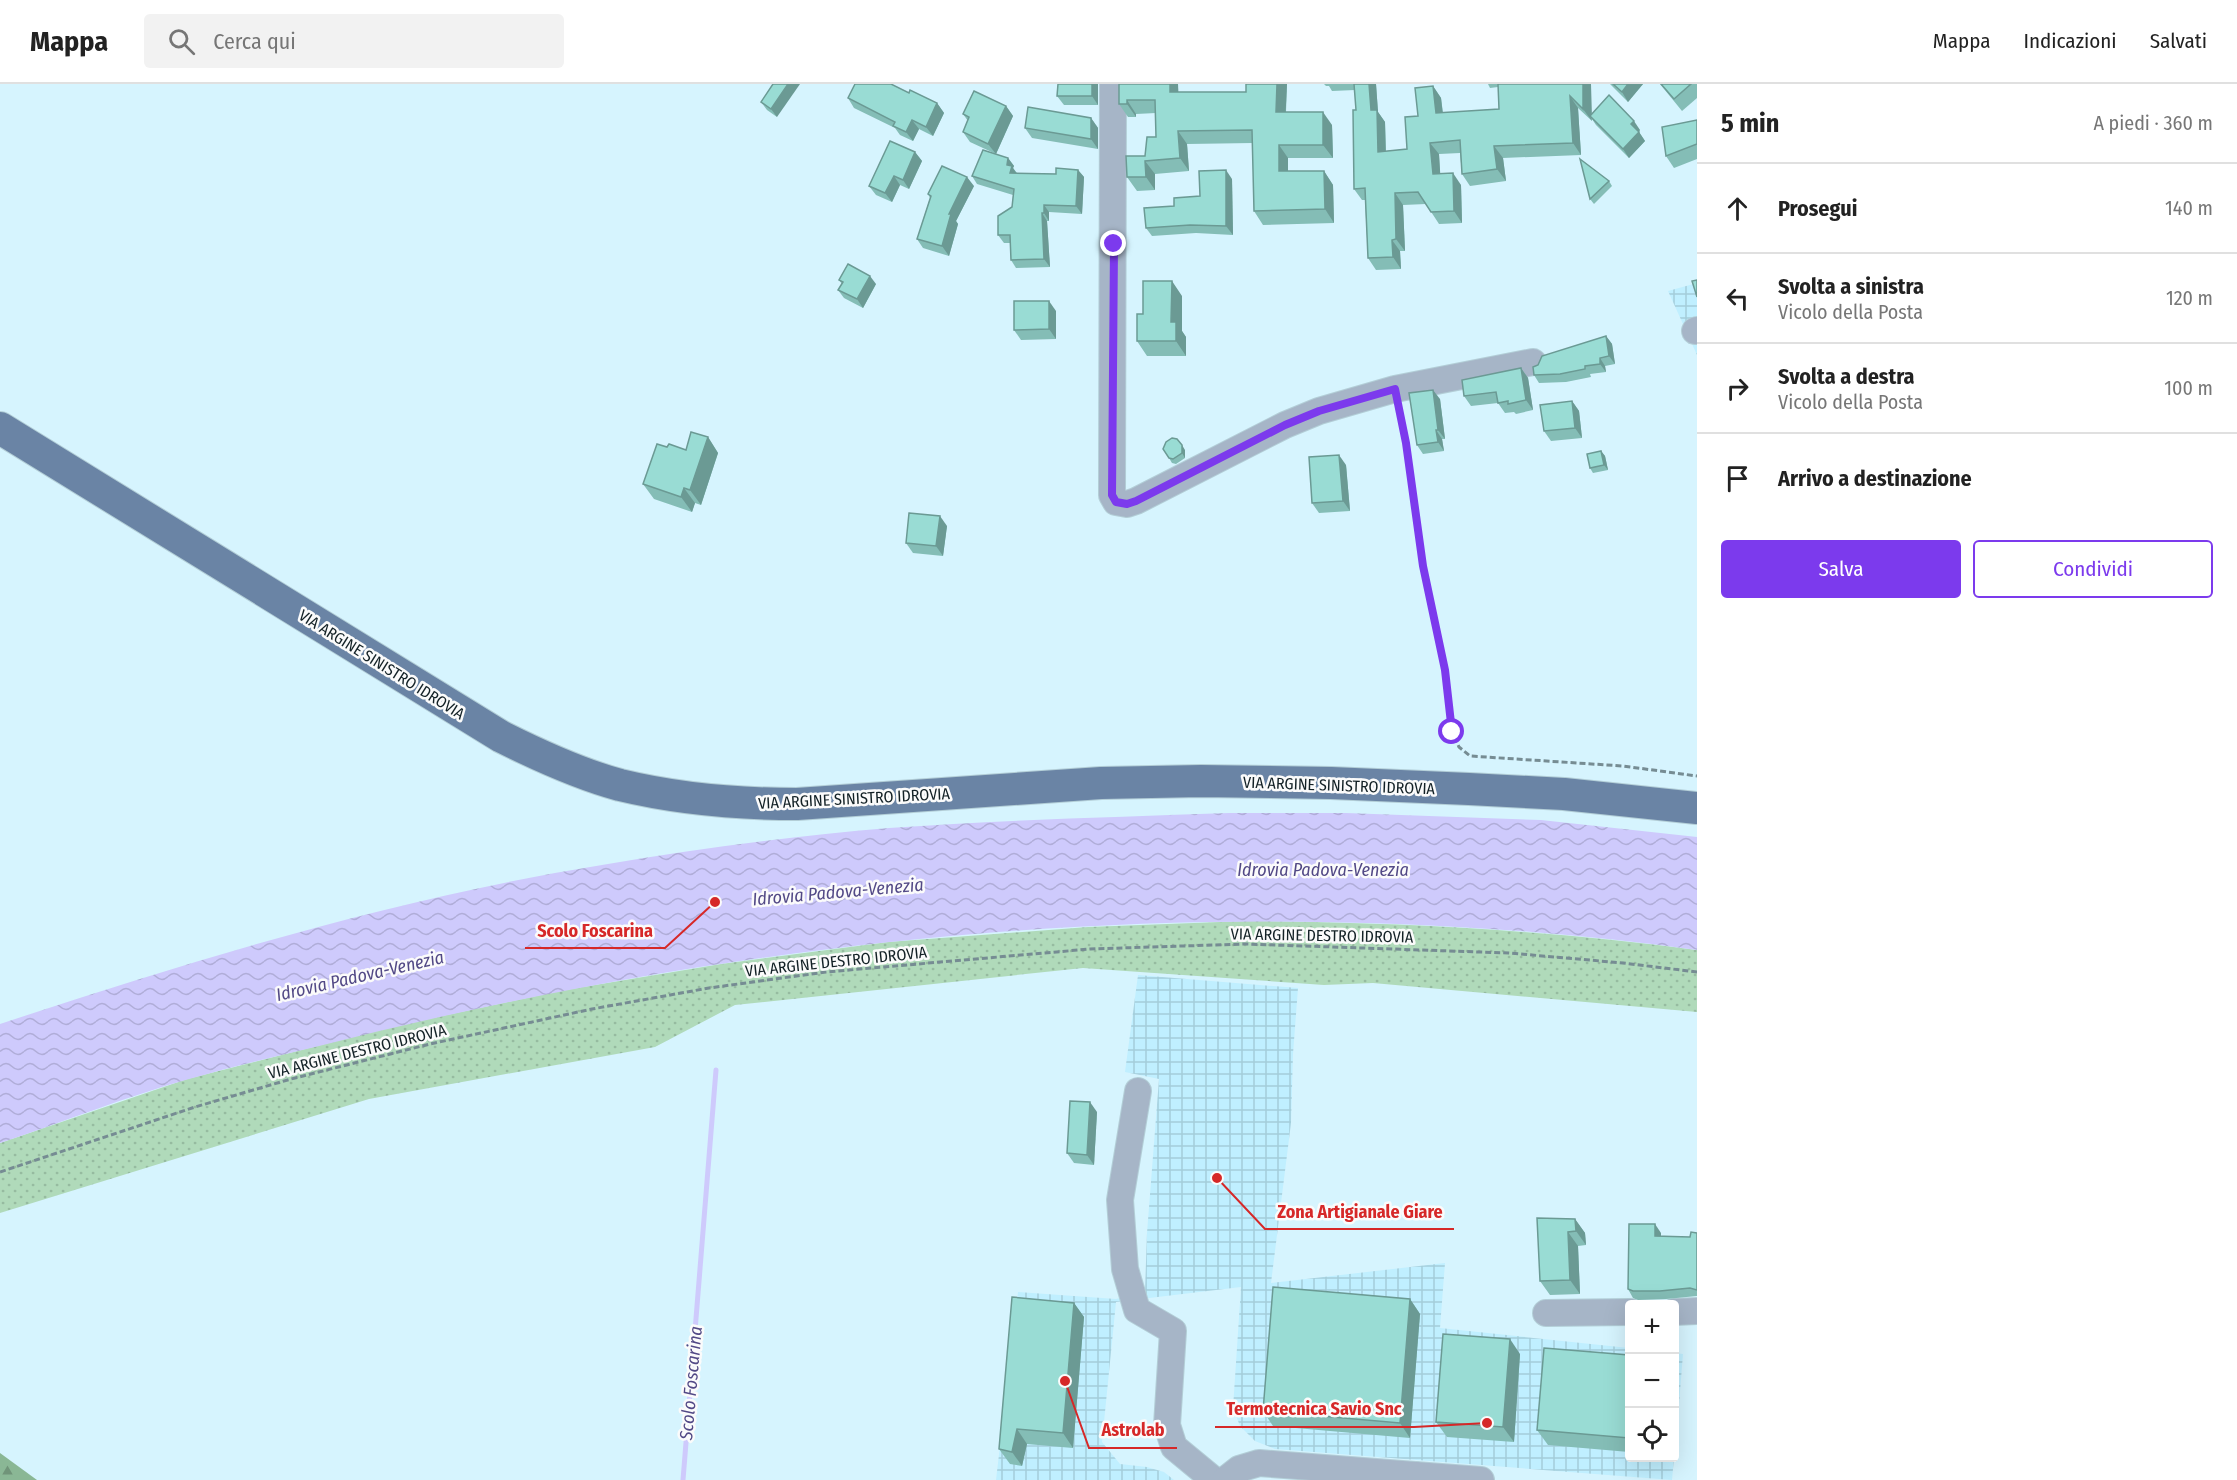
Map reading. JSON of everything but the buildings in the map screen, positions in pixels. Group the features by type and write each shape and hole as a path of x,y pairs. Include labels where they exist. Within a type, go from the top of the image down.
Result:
{"main road":[{"name":"VIA ARGINE SINISTRO IDROVIA","path":"0,428 501,737 544,758 620,784 696,799 797,804 1101,783 1201,781 1331,783 1564,794 1697,808"}],"street":[{"path":"1113,84 1112,495 1116,502 1127,504 1136,501 1285,425 1319,411 1395,389 1533,362"},
{"path":"1138,1091 1120,1200 1125,1269 1137,1311 1173,1331 1167,1425 1174,1447 1214,1480"},
{"path":"1679,1312 1697,1311"},
{"path":"1546,1313 1625,1312"},
{"path":"1225,1480 1239,1469 1259,1463 1415,1478 1481,1480"}],"path":[{"path":"1395,389 1406,443 1423,566 1445,670 1452,732 1459,747 1470,756 1623,766 1697,776"},
{"name":"VIA ARGINE DESTRO IDROVIA","path":"0,1172 238,1094 430,1044 592,1009 708,988 826,972 1090,949 1245,944 1509,953 1697,972"}],"shaded area":[{"path":"1697,283 1697,355 1668,291"},
{"path":"1138,975 1298,988 1291,1123 1271,1283 1445,1263 1440,1328 1625,1348 1625,1462 1674,1462 1672,1480 1275,1449 1255,1441 1240,1426 1233,1408 1241,1287 1116,1302 1102,1442 1120,1464 1147,1467 1164,1472 1174,1480 996,1480 1018,1292 1116,1299 1145,1291 1147,1233 1159,1079 1125,1072"},
{"path":"1679,1354 1683,1354 1679,1404"}],"green space":[{"path":"1246,921 1472,928 1584,937 1697,950 1697,1012 1373,983 1324,985 1083,968 735,1005 655,1047 369,1099 0,1213 0,1143 187,1079 395,1026 559,991 721,964 888,942 1088,927"},
{"path":"0,1453 37,1480 0,1480"}],"water":[{"name":"Idrovia Padova-Venezia","path":"1229,813 1346,813 1541,820 1697,837 1697,950 1524,931 1350,922 1176,923 1002,932 828,949 655,974 484,1007 204,1075 141,1094 0,1143 0,1024 148,976 298,932 525,879 638,859 745,844 853,831 931,825"}],"waterway":[{"name":"Scolo Foscarina","path":"683,1480 716,1070"}],"place":[{"name":"Scolo Foscarina","path":"715,902"},
{"name":"Zona Artigianale Giare","path":"1217,1178"},
{"name":"Astrolab","path":"1065,1381"},
{"name":"Termotecnica Savio Snc","path":"1487,1423"}],"route":[{"path":"1114,244 1112,495 1116,502 1127,504 1136,501 1285,425 1319,411 1395,389 1406,443 1423,566 1445,670 1452,732"}]}
